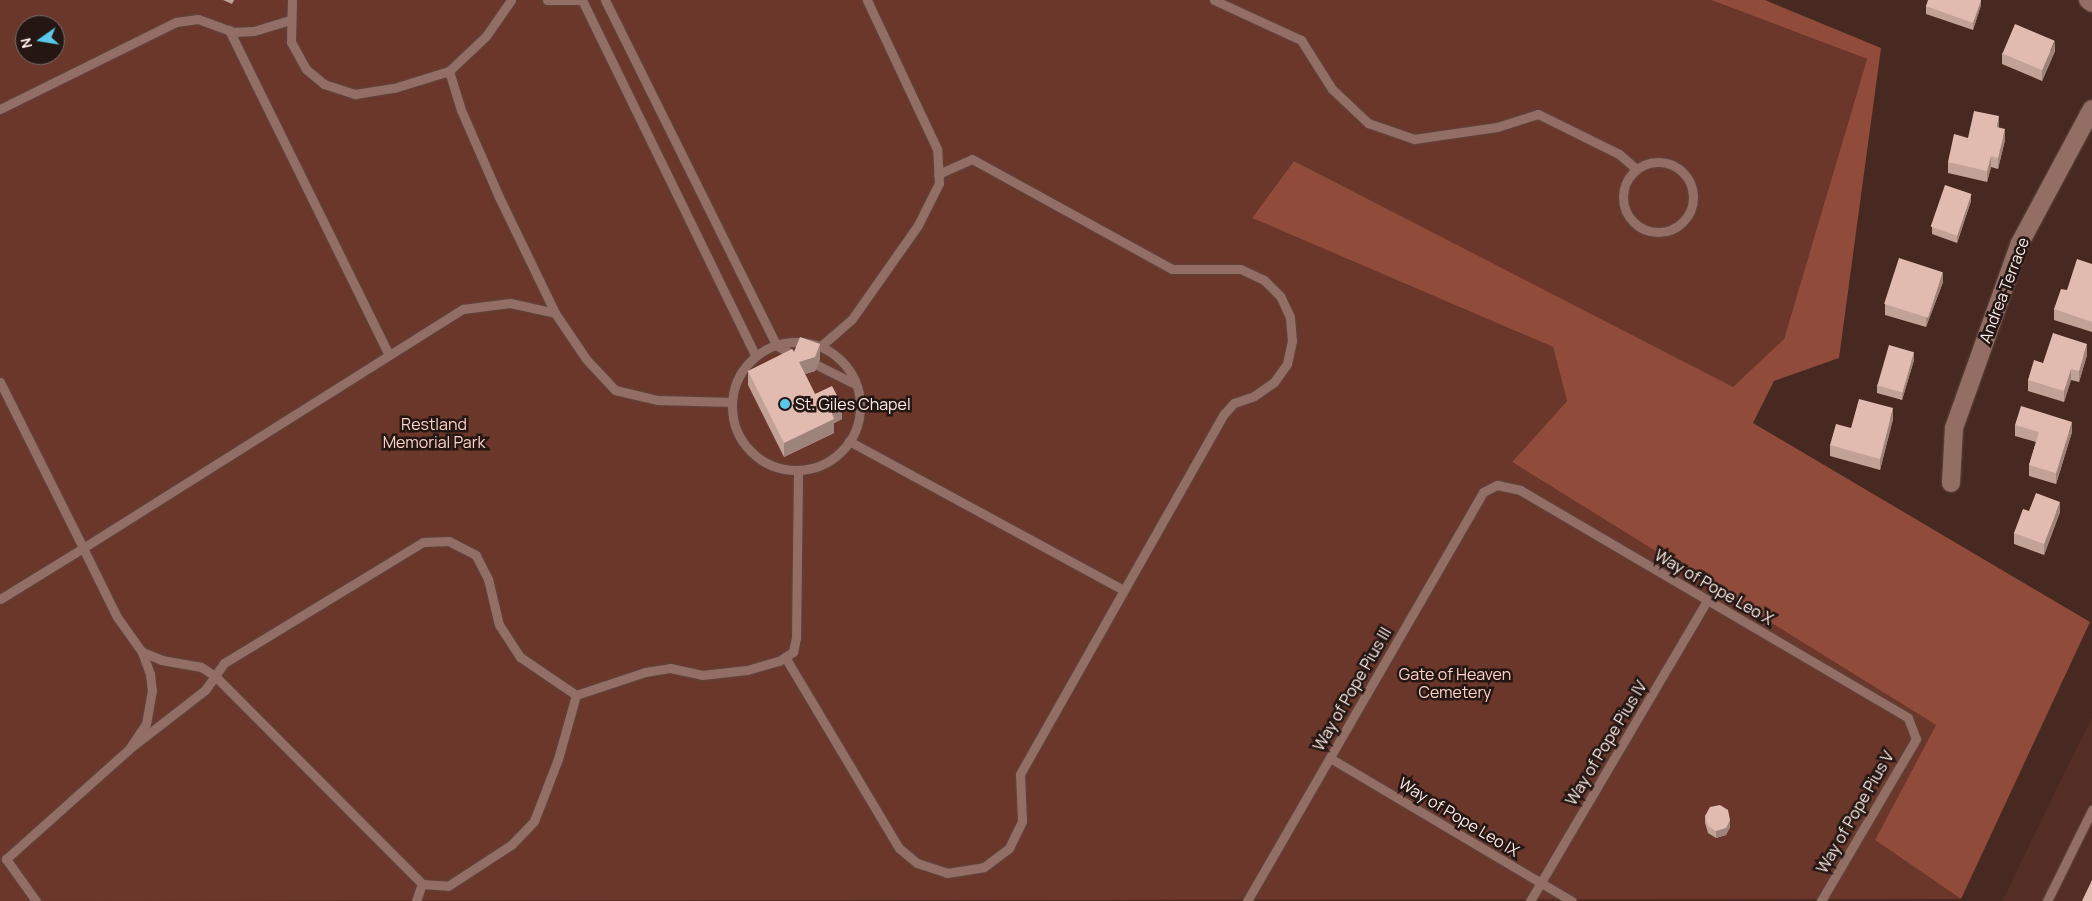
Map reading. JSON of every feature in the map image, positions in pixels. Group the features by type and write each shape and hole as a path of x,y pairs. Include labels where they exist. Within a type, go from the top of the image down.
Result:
{"street":[{"path":"2088,0 2092,2"},
{"name":"Andrea Terrace","path":"1951,483 1954,428 2020,244 2092,109"}],"lane":[{"path":"292,0 290,20 291,42 306,69 324,84 355,94 394,88 449,71 486,36 511,0"},
{"path":"547,0 581,0 756,356"},
{"path":"605,0 776,345 784,352 798,358"},
{"path":"821,346 852,319 918,225 939,182 937,149 867,0"},
{"path":"1214,0 1301,40 1332,89 1368,122 1414,139 1497,127 1538,114 1619,154 1636,170"},
{"path":"0,109 176,22 198,19 229,30 254,31 290,20"},
{"path":"229,30 389,355"},
{"path":"449,71 461,110 499,198 555,313 586,359 615,390 657,400 732,402"},
{"path":"785,657 900,848 917,863 947,873 984,867 1009,848 1022,821 1020,774 1224,414 1234,403 1254,396 1274,382 1287,364 1292,341 1290,317 1280,296 1264,280 1240,269 1172,269 984,163 972,159 938,174"},
{"path":"1658,162 1680,170 1692,189 1693,200 1684,221 1669,230 1652,232 1632,221 1624,206 1624,189 1636,170 1658,162"},
{"path":"0,599 464,309 510,303 555,313"},
{"path":"801,342 821,346 838,357 856,384 860,417 849,441 838,455 820,466 798,471 777,468 757,458 739,435 734,423 732,402 736,382 756,356 776,345 801,342"},
{"path":"817,365 856,384"},
{"path":"0,382 118,617 142,652 150,674 151,708 146,724 129,749"},
{"path":"849,441 1123,590"},
{"path":"576,695 645,672 670,668 702,675 747,670 785,657 793,652 796,638 798,471"},
{"name":"Way of Pope Leo X","path":"1483,492 1497,485 1520,490 1908,718 1916,739"},
{"name":"Way of Pope Pius III","path":"1246,901 1483,492"},
{"path":"36,901 3,858 129,749 205,690 224,664 384,564 423,542 449,541 476,555 488,579 499,625 520,657 576,695"},
{"name":"Way of Pope Pius IV","path":"1530,901 1708,600"},
{"path":"142,652 162,660 200,667 216,676 422,884 448,886 510,845 534,821 558,759 576,695"},
{"name":"Way of Pope Pius V","path":"1821,901 1916,739"},
{"name":"Way of Pope Leo IX","path":"1330,758 1572,901"},
{"path":"2047,901 2092,810"},
{"path":"416,901 422,884"}],"shaded area":[{"path":"1711,0 1765,0 1881,48 1839,358 1774,381 1753,423 2090,622 1961,899 1875,840 1936,725 1512,462 1567,401 1553,347 1252,218 1294,161 1733,387 1784,339 1867,59"},
{"path":"2092,717 2092,901 2002,901"}],"green space":[{"name":"Restland Memorial Park","path":"0,0 1711,0 1867,59 1784,339 1733,388 1294,161 1252,218 1553,347 1567,401 1512,462 1936,725 1875,840 1961,899 0,901"}],"building":[{"path":"1928,0 1981,0 1973,23 1926,6"},
{"path":"2015,24 2055,41 2042,70 2002,53"},
{"path":"1974,111 1999,116 1997,127 2005,129 1998,158 1991,156 1987,171 1948,162 1954,134 1968,138"},
{"path":"1945,185 1971,194 1957,236 1931,227"},
{"path":"1899,258 1943,272 1928,318 1884,304"},
{"path":"2077,259 2092,264 2092,322 2054,309 2061,289 2067,290"},
{"path":"2053,333 2087,344 2079,371 2071,369 2064,391 2028,380 2034,360 2043,363"},
{"name":"St. Giles Chapel","path":"800,337 820,344 815,357 799,362 815,394 832,386 842,405 831,411 834,419 784,443 748,371 792,349 794,352"},
{"path":"1889,345 1914,352 1902,393 1877,385"},
{"path":"1859,399 1893,408 1880,459 1830,445 1836,424 1851,428"},
{"path":"2021,406 2072,422 2056,473 2029,465 2039,432 2015,425"},
{"path":"2036,493 2060,502 2044,544 2014,533 2023,509 2029,511"},
{"path":"1720,805 1728,810 1730,820 1726,828 1716,831 1708,826 1705,816 1710,807"},
{"path":"2092,880 2092,901 2082,901"}],"place":[{"name":"St. Giles Chapel","path":"785,404"}],"park label":[{"name":"Gate of Heaven Cemetery","path":"1455,683"}]}
